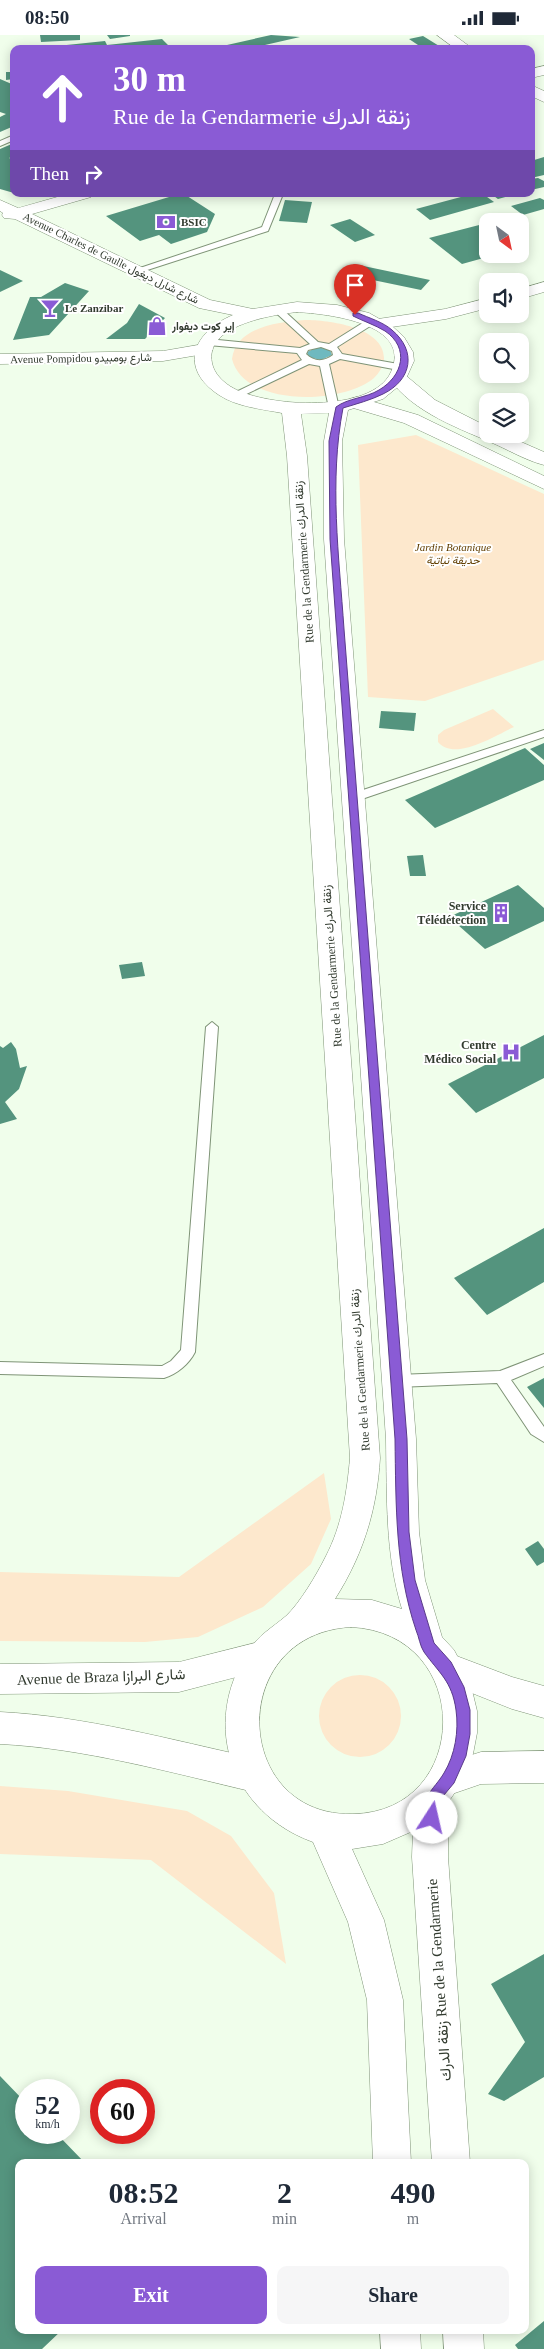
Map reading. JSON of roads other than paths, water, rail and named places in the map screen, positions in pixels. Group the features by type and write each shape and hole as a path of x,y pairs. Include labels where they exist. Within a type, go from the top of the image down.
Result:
{"main road":[{"path":"444,35 460,45"},
{"path":"0,218 74,197"},
{"name":"Avenue Charles de Gaulle شارع شارل ديغول","path":"0,205 205,303 252,314"},
{"name":"Avenue Charles de Gaulle شارع شارل ديغول","path":"0,224 146,291 228,324"},
{"path":"529,291 544,287"},
{"path":"375,322 446,314 479,305"},
{"path":"163,356 206,345 228,324 252,314 277,309 304,307 337,310 375,322 388,330 400,342 406,355 401,373 382,392 343,406"},
{"path":"400,342 446,314"},
{"path":"206,345 202,361 206,372 213,381 235,396 254,403 291,410 343,406 411,419 544,483"},
{"path":"163,356 206,372"},
{"name":"Avenue Pompidou شارع بومبيدو","path":"0,359 163,356"},
{"path":"401,373 410,392 426,403 479,430"},
{"path":"343,406 333,441 334,539 401,1439 403,1532 409,1580 438,1657 457,1687 463,1710 462,1741 459,1756 440,1788"},
{"name":"Rue de la Gendarmerie زنقة الدرك","path":"291,410 297,456 365,1445 364,1484 357,1521 338,1567 326,1588 298,1626"},
{"path":"508,443 544,459"},
{"path":"544,1702 512,1693 438,1657 406,1630 380,1620 353,1615 325,1618 298,1626 277,1640 259,1657 244,1684 238,1715 241,1746 254,1775 272,1798 296,1815 324,1826 354,1830 382,1826 410,1815 440,1788 481,1768 544,1767"},
{"name":"Avenue de Braza شارع البرازا","path":"0,1679 179,1677 259,1657"},
{"path":"0,1728 23,1729 130,1747 254,1775"},
{"name":"زنقة الدرك Rue de la Gendarmerie","path":"440,1788 430,1857 451,2159"},
{"path":"324,1826 366,1920 385,1999 392,2159"},
{"path":"400,2334 401,2349"},
{"path":"463,2334 464,2349"}],"lane":[{"path":"135,271 265,229 278,197"},
{"path":"277,309 315,344"},
{"path":"332,346 375,322"},
{"path":"206,345 302,351 315,344 332,346 339,352 338,356"},
{"path":"302,351 303,358 308,361 324,363 338,356 401,373"},
{"path":"235,396 308,361"},
{"path":"324,363 343,406"},
{"path":"352,798 544,733"},
{"path":"0,1368 164,1372 176,1365 188,1352 212,1027"},
{"path":"396,1381 501,1377 544,1360"},
{"path":"501,1377 536,1429 544,1436"}],"water":[{"path":"318,347 330,350 332,355 321,360 308,357 307,352"}],"place":[{"name":"BSIC","path":"166,222"},
{"name":"Le Zanzibar","path":"50,308"},
{"name":"إير كوت ديفوار","path":"157,326"},
{"name":"Service Télédétection","path":"501,913"},
{"name":"Centre Médico Social","path":"511,1052"}],"park label":[{"name":"Jardin Botanique حديقة نباتية","path":"453,553"}]}
